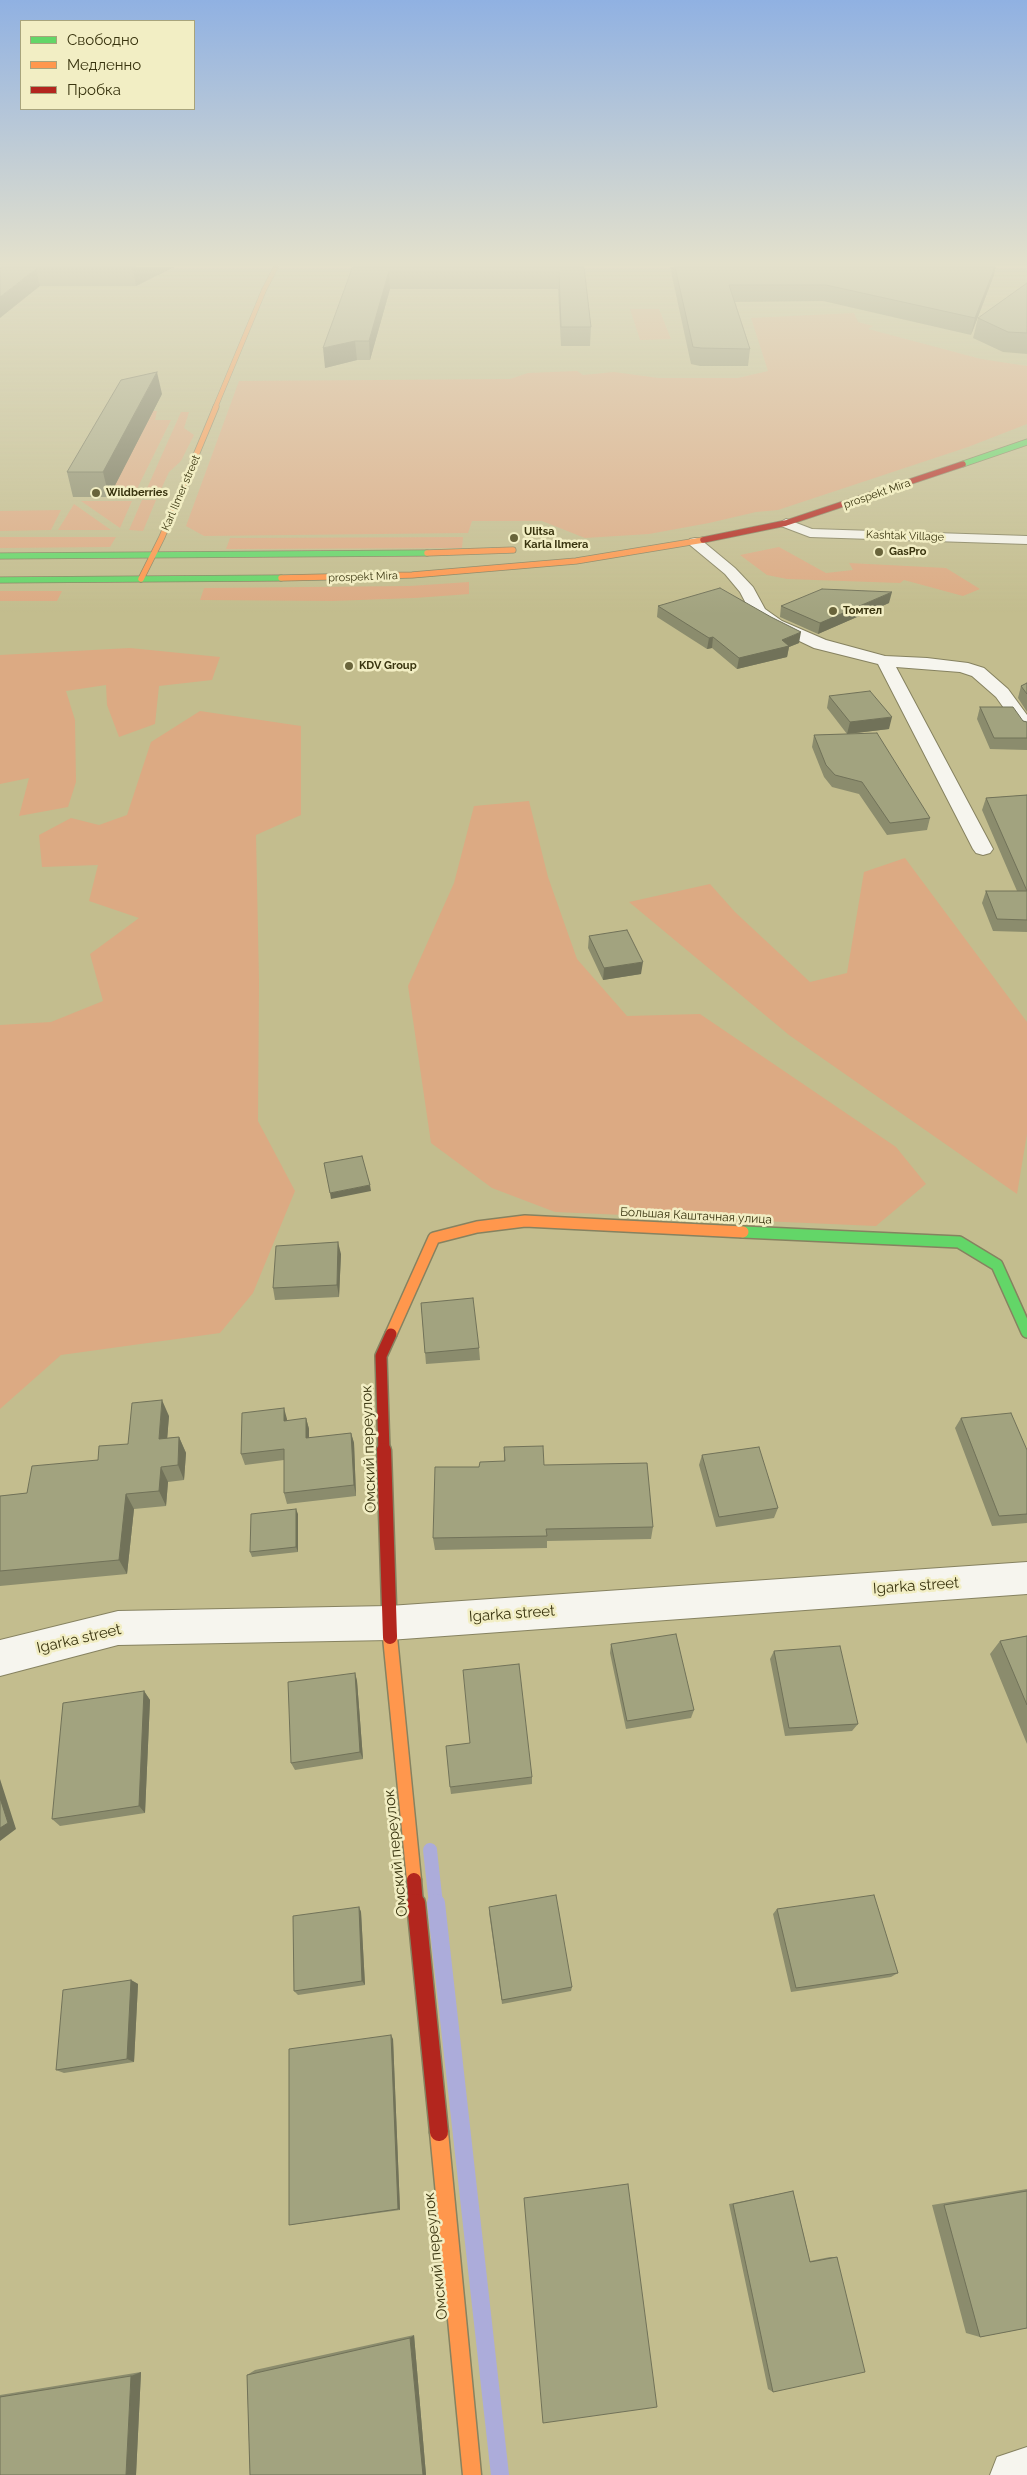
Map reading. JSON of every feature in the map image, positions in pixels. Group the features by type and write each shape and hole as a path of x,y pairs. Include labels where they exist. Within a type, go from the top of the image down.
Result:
{"street":[{"name":"Karl Ilmer street","path":"142,579 152,554 162,537 226,382"},
{"name":"prospekt Mira","path":"0,580 330,578 421,574 576,561 695,542 786,523 1027,442"},
{"name":"Kashtak Village","path":"786,523 810,533 1027,540"},
{"name":"prospekt Mira","path":"607,544 724,536"},
{"path":"695,542 730,572 746,590 758,612 776,624 820,644 886,661 962,667 978,672 1002,693 1027,728"},
{"name":"prospekt Mira","path":"0,556 410,554 522,549"},
{"path":"886,661 983,849"},
{"name":"Большая Каштачная улица","path":"434,1238 477,1227 525,1221 959,1242 997,1265 1027,1332"},
{"name":"Омский переулок","path":"434,1238 381,1356 388,1623 472,2475"},
{"name":"Igarka street","path":"0,1658 118,1628 388,1623 1027,1578"},
{"path":"1015,2475 1027,2472"}],"shaded area":[{"path":"238,382 1027,382 1027,424 968,447 778,510 756,512 649,534 585,538 542,521 472,521 468,533 204,536 186,526"},
{"path":"127,411 157,411 155,420 171,420 133,497 109,497"},
{"path":"181,412 189,412 184,428 194,435 181,461 169,472 158,496 144,495"},
{"path":"142,500 156,500 143,531 129,530"},
{"path":"81,501 132,501 120,528"},
{"path":"74,504 111,530 58,530"},
{"path":"61,510 51,530 0,531 0,511"},
{"path":"0,537 116,537 110,547 0,548"},
{"path":"463,537 462,548 226,549 230,538"},
{"path":"779,547 826,573 853,570 849,563 946,568 980,589 963,596 904,580 900,583 787,579 767,575 740,555"},
{"path":"469,582 469,594 415,598 332,601 200,600 204,588 410,586"},
{"path":"0,591 62,591 57,601 0,601"},
{"path":"130,648 220,657 212,680 159,686 155,724 119,737 107,705 106,685 66,691 75,720 76,782 68,807 19,816 29,778 0,784 0,655"},
{"path":"200,711 301,726 301,815 256,835 259,981 258,1121 295,1191 253,1293 220,1333 61,1355 0,1409 0,1025 51,1022 103,1001 90,954 139,918 89,901 98,865 42,867 39,835 71,818 99,825 127,815 151,742"},
{"path":"529,801 548,877 577,959 627,1016 700,1014 896,1147 926,1184 876,1226 555,1212 492,1188 431,1143 408,986 454,883 474,806"},
{"path":"905,858 1027,1022 1027,1134 1017,1194 789,1035 629,902 710,884 735,912 810,982 847,973 864,872"}],"building":[{"path":"120,382 151,382 103,472 67,472"},
{"path":"720,588 801,632 782,640 789,646 739,658 713,637 709,638 658,606"},
{"path":"822,589 892,592 820,623 781,606"},
{"path":"1027,683 1027,694 1021,686"},
{"path":"870,691 892,717 850,722 829,696"},
{"path":"980,707 1013,707 1023,721 1027,722 1027,738 994,738"},
{"path":"877,733 930,818 890,823 862,782 835,775 826,765 814,735"},
{"path":"1027,795 1027,891 986,798"},
{"path":"986,891 1027,891 1027,920 997,919"},
{"path":"627,930 643,962 604,968 589,936"},
{"path":"362,1156 370,1185 330,1193 324,1163"},
{"path":"338,1242 337,1285 273,1288 276,1246"},
{"path":"473,1298 479,1348 425,1353 421,1303"},
{"path":"162,1400 159,1439 179,1437 178,1465 161,1467 159,1491 126,1494 119,1560 0,1571 0,1496 27,1493 32,1466 98,1460 99,1446 128,1444 132,1403"},
{"path":"284,1408 284,1421 306,1418 306,1438 351,1433 354,1485 284,1493 284,1449 241,1454 242,1413"},
{"path":"1011,1413 1027,1450 1027,1514 999,1516 961,1418"},
{"path":"543,1446 544,1465 647,1463 653,1527 546,1529 547,1536 433,1538 435,1467 479,1467 480,1462 505,1461 504,1447"},
{"path":"759,1447 778,1508 719,1517 702,1455"},
{"path":"296,1509 296,1547 250,1552 251,1514"},
{"path":"676,1634 694,1710 627,1721 611,1644"},
{"path":"1027,1636 1027,1705 1000,1641"},
{"path":"840,1646 858,1724 789,1728 774,1651"},
{"path":"519,1664 532,1777 450,1787 446,1746 470,1743 463,1670"},
{"path":"355,1673 360,1752 291,1763 288,1682"},
{"path":"144,1691 139,1806 52,1819 63,1703"},
{"path":"0,1798 8,1823 0,1828"},
{"path":"556,1895 572,1987 502,2000 489,1907"},
{"path":"874,1895 898,1973 796,1988 777,1909"},
{"path":"359,1907 362,1981 294,1991 293,1916"},
{"path":"131,1980 127,2059 56,2070 63,1990"},
{"path":"391,2035 398,2209 289,2225 289,2049"},
{"path":"628,2184 657,2407 543,2423 524,2198"},
{"path":"793,2191 810,2262 837,2257 865,2372 773,2392 733,2204"},
{"path":"1027,2191 1027,2328 980,2337 944,2205"},
{"path":"410,2338 423,2475 250,2475 247,2375"},
{"path":"131,2376 126,2475 0,2475 0,2397"}],"waterway":[{"path":"430,1850 436,1904"},
{"path":"436,1903 500,2475"}],"traffic: fast":[{"path":"963,464 1027,442"},
{"path":"0,556 427,553"},
{"path":"0,580 281,578"},
{"path":"743,1232 959,1242 997,1265 1027,1332"}],"traffic: slow":[{"path":"141,579 162,537 226,382"},
{"path":"281,578 412,575 576,561 703,540"},
{"path":"427,553 513,550"},
{"path":"391,1334 434,1238 477,1227 525,1221 743,1232"},
{"path":"390,1637 414,1880"},
{"path":"439,2132 472,2475"}],"traffic: jam":[{"path":"703,540 786,523 963,464"},
{"path":"390,1637 381,1356 391,1334"},
{"path":"414,1880 439,2132"}],"place":[{"name":"Wildberries","path":"96,493"},
{"name":"Ulitsa Karla Ilmera","path":"514,538"},
{"name":"GasPro","path":"879,552"},
{"name":"Томтел","path":"833,611"},
{"name":"KDV Group","path":"349,666"}]}
